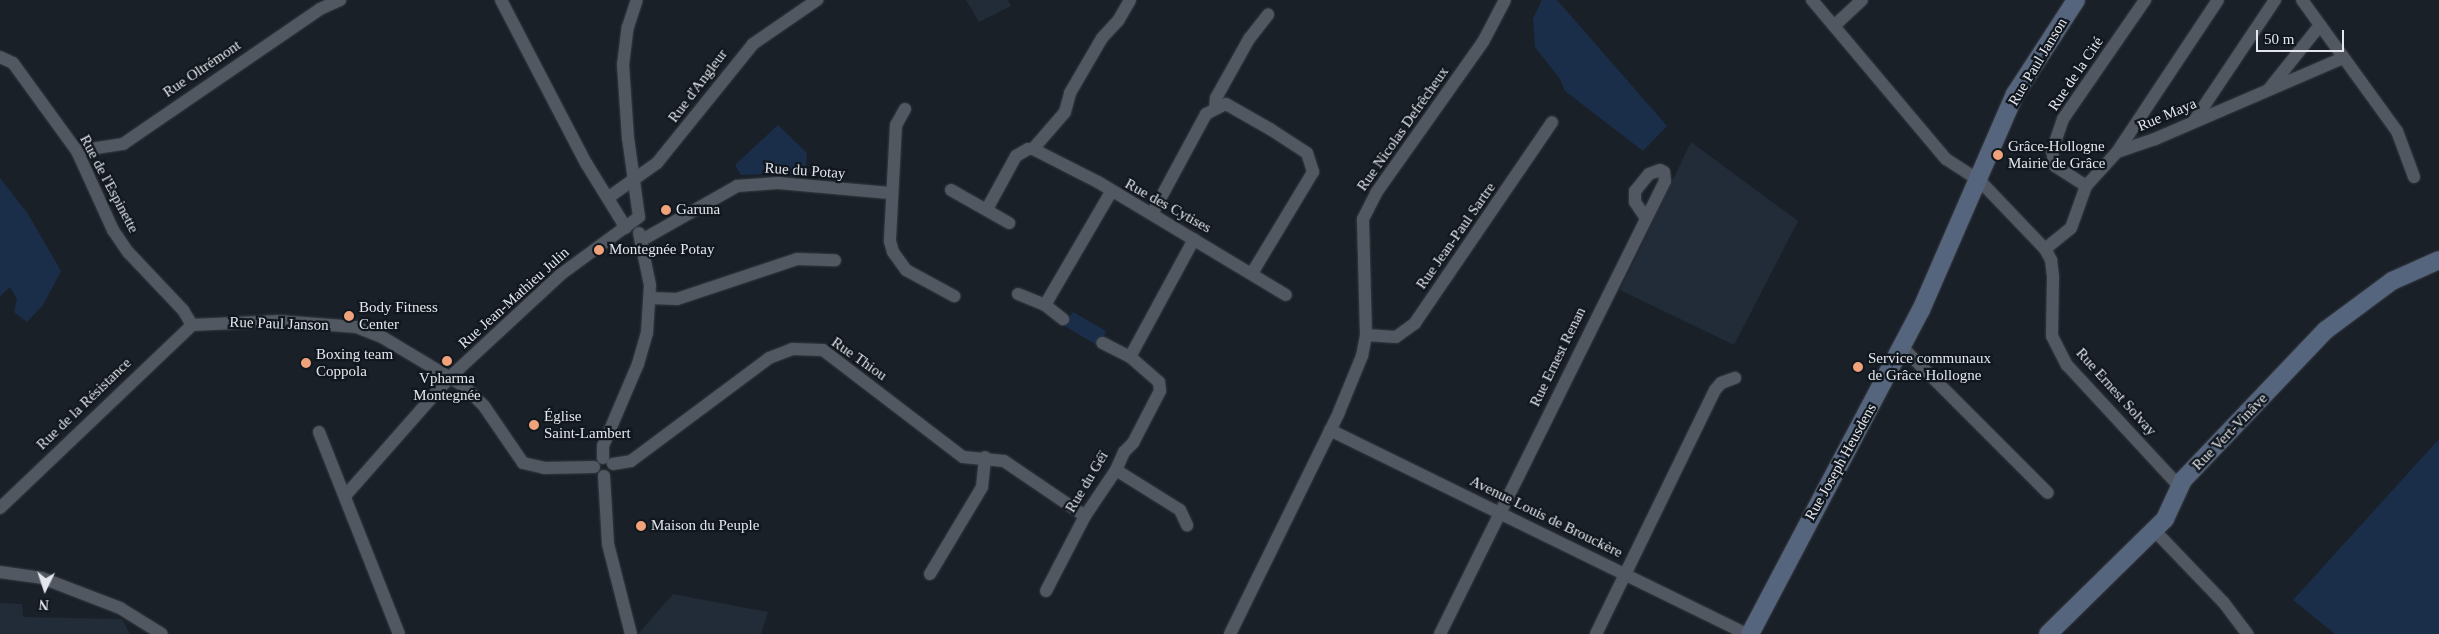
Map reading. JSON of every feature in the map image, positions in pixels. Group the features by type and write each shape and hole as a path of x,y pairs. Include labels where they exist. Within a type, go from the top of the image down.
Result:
{"street":[{"name":"Rue Oltrémont","path":"77,151 123,144 320,9 340,0"},
{"path":"502,0 586,163 609,197 633,222 642,240 651,298 647,333 638,364 603,446 604,463 611,473 604,476 608,544 631,634"},
{"path":"633,222 633,181 623,64 628,27 637,0"},
{"name":"Rue d'Angleur","path":"609,197 633,181 672,148 735,63 753,44 818,0"},
{"path":"987,209 1016,156 1028,149 1033,149 1065,112 1070,93 1102,38 1118,21 1130,0"},
{"name":"Rue Nicolas Defrêcheux","path":"1230,634 1352,383 1366,335 1363,219 1376,193 1483,42 1504,0"},
{"path":"1812,0 1946,159 1980,181 2045,249"},
{"path":"1834,26 1862,0"},
{"name":"Rue Paul Janson","path":"1980,181 2015,94 2076,0"},
{"name":"Rue de la Cité","path":"2086,186 2055,166 2052,152 2064,119 2145,0"},
{"path":"2117,152 2218,0"},
{"path":"2194,121 2276,0"},
{"path":"2302,0 2398,131 2414,177"},
{"path":"1215,109 1216,98 1249,39 1268,15"},
{"path":"2267,91 2320,25"},
{"name":"Rue de l'Espinette","path":"0,57 13,63 77,151 113,230 128,252 183,310 192,325"},
{"name":"Rue Maya","path":"2045,249 2071,228 2086,186 2117,152 2343,58"},
{"path":"1152,214 1206,114 1226,104 1240,112 1307,153 1313,172 1252,273"},
{"path":"905,109 896,125 890,193 890,241 899,262 906,270 954,296"},
{"name":"Rue Jean-Paul Sartre","path":"1366,335 1396,337 1415,323 1552,122"},
{"name":"Rue des Cytises","path":"1033,149 1068,165 1286,295"},
{"name":"Rue Joseph Heusdens","path":"1748,634 1902,347 1980,181"},
{"name":"Rue du Potay","path":"642,240 737,186 778,183 890,193"},
{"path":"951,190 1009,223"},
{"path":"1045,305 1111,192"},
{"name":"Rue Ernest Renan","path":"1440,634 1645,217"},
{"name":"Rue Jean-Mathieu Julin","path":"345,496 450,377 560,275 633,222"},
{"path":"1102,343 1130,357 1194,239"},
{"name":"Rue Ernest Solvay","path":"2045,249 2051,260 2053,277 2052,336 2067,365 2180,487"},
{"path":"651,298 677,299 797,259 835,260"},
{"name":"Rue Vert-Vinâve","path":"2048,634 2165,519 2183,480 2326,330 2392,281 2439,260"},
{"path":"1018,294 1045,305 1063,319"},
{"name":"Rue Paul Janson","path":"192,325 279,321 356,327 382,337 450,377 484,406 523,464"},
{"name":"Rue de la Résistance","path":"0,508 192,325"},
{"path":"1902,347 2048,493"},
{"name":"Rue Thiou","path":"523,464 544,468 631,461 769,358 792,349 823,350 963,457 985,457 1004,461 1085,516"},
{"name":"Rue du Géï","path":"1046,592 1085,516 1116,470 1124,452 1133,443 1157,403 1160,391 1159,382 1130,357"},
{"path":"1596,634 1716,390 1721,383 1735,378"},
{"name":"Avenue Louis de Brouckère","path":"1330,430 1748,634"},
{"path":"319,432 399,634"},
{"path":"930,574 982,487 985,457"},
{"path":"1116,470 1180,510 1187,525"},
{"path":"2154,530 2224,603 2247,634"},
{"path":"0,572 42,578 120,608 162,634"}],"shaded area":[{"path":"966,0 1008,0 1011,6 979,22"},
{"path":"1542,0 1557,0 1667,126 1643,151 1565,91 1560,79 1535,47 1533,19"},
{"path":"778,125 807,153 805,173 741,175 735,165"},
{"path":"1691,142 1798,221 1734,345 1620,290"},
{"path":"0,178 28,214 61,271 43,305 27,322 14,312 17,299 10,287 0,296"},
{"path":"1073,312 1106,331 1100,347 1063,325"},
{"path":"2439,439 2439,634 2335,634 2293,600"},
{"path":"673,594 768,612 761,634 638,634"},
{"path":"0,603 22,604 23,617 122,619 130,634 0,634"}],"place":[{"name":"Grâce-Hollogne Mairie de Grâce","path":"1998,155"},
{"name":"Garuna","path":"666,210"},
{"name":"Montegnée Potay","path":"599,250"},
{"name":"Body Fitness Center","path":"349,316"},
{"name":"Vpharma Montegnée","path":"447,361"},
{"name":"Boxing team Coppola","path":"306,363"},
{"name":"Service communaux de Grâce Hollogne","path":"1858,367"},
{"name":"Église Saint-Lambert","path":"534,425"},
{"name":"Maison du Peuple","path":"641,526"}]}
